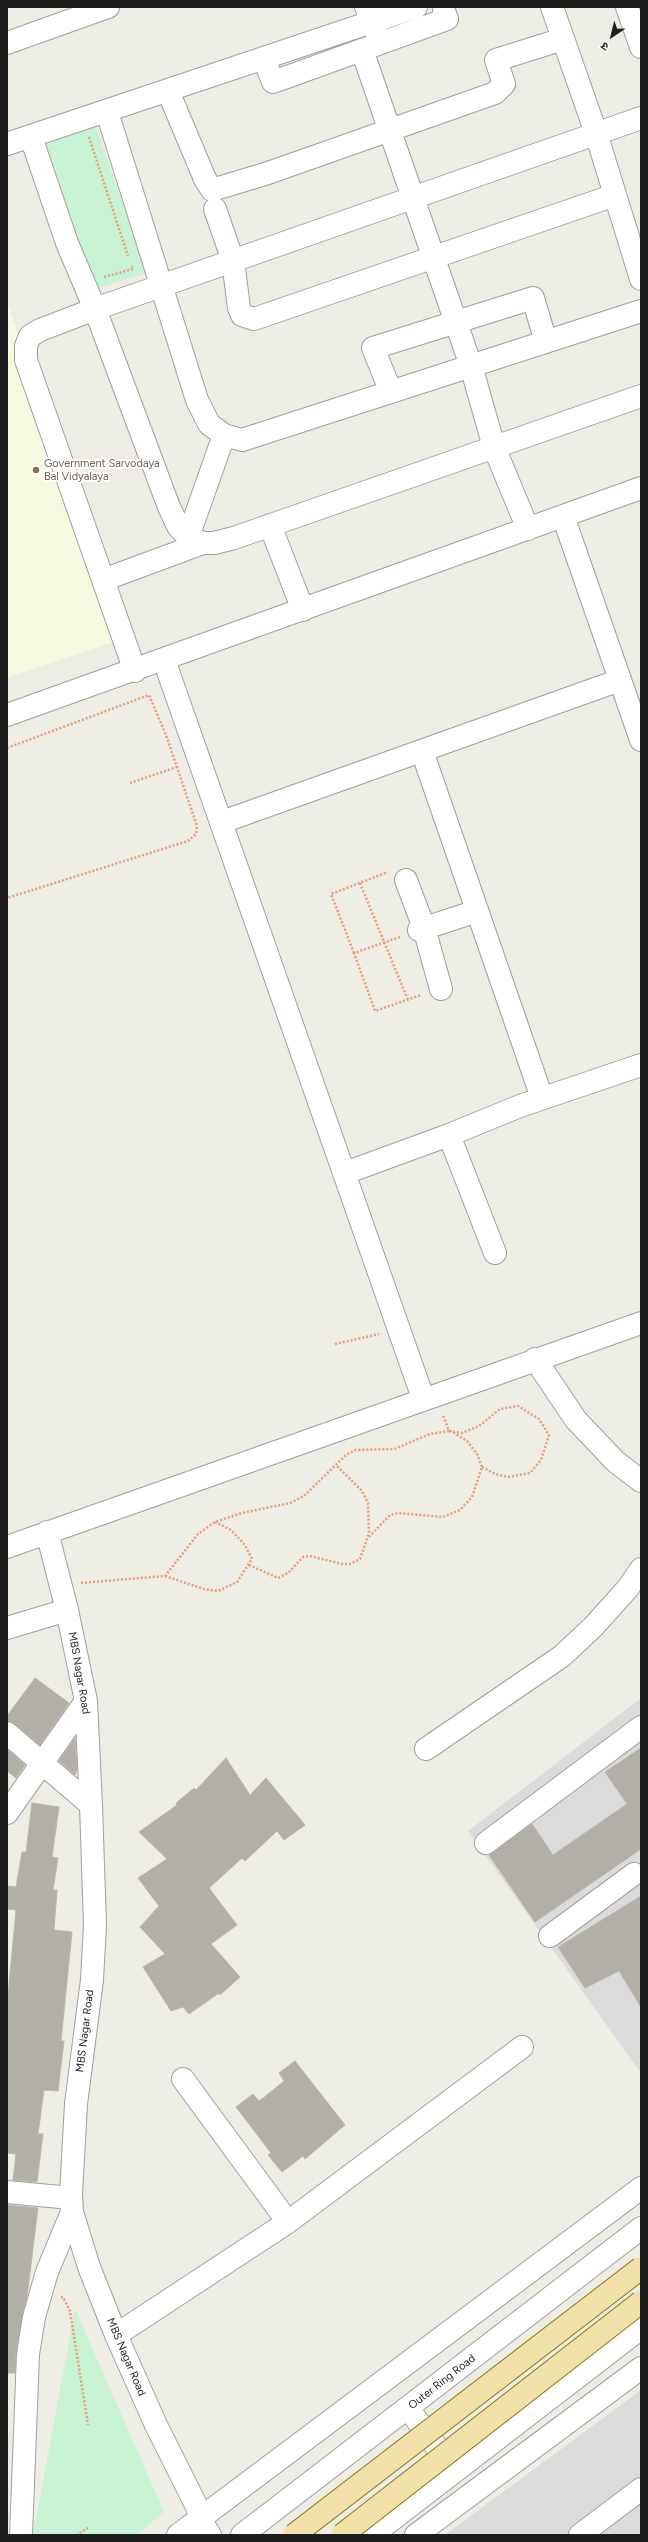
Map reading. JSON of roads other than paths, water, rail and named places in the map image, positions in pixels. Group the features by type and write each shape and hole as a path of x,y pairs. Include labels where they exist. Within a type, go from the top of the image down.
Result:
{"main road":[{"path":"294,2535 641,2268"},
{"path":"342,2535 641,2302"}],"street":[{"path":"7,43 80,12 108,7"},
{"path":"7,144 107,112 264,58 369,15 416,7"},
{"path":"552,7 596,134 641,279"},
{"path":"627,7 640,41"},
{"path":"264,58 273,82 447,19 444,11"},
{"path":"369,15 371,46 389,129 471,366 494,447 528,529"},
{"path":"168,91 205,179 212,190 268,173 389,129 495,93 504,84 496,60 563,39"},
{"path":"107,112 160,286 197,400 208,424 224,435 242,440 641,311"},
{"path":"135,671 26,360 26,346 30,336 40,330 95,309 641,118"},
{"path":"31,137 67,243 95,309 169,507 178,526 195,540 214,543 228,540 641,396"},
{"path":"215,209 233,261 239,308 242,315 254,319 615,195"},
{"path":"391,392 374,348 456,321 533,298 546,342"},
{"path":"195,540 224,435"},
{"path":"7,715 135,671 641,488"},
{"path":"564,516 641,740"},
{"path":"270,525 303,610"},
{"path":"103,580 195,540"},
{"path":"164,660 400,1330 429,1396"},
{"path":"222,822 620,680"},
{"path":"422,751 471,913 489,979"},
{"path":"447,854 542,1098"},
{"path":"400,875 422,929 434,991"},
{"path":"422,929 471,913"},
{"path":"345,1173 449,1135 542,1098 641,1065"},
{"path":"449,1135 495,1254"},
{"path":"7,1547 429,1396 641,1323"},
{"path":"535,1359 576,1420 616,1462 641,1481"},
{"name":"MBS Nagar Road","path":"47,1532 67,1610 86,1701 92,1805 95,1926 92,1980 76,2104 72,2205 92,2273 116,2335 156,2425 204,2519 224,2535"},
{"path":"426,1748 562,1656 594,1626 628,1588 641,1568"},
{"path":"7,1628 67,1610"},
{"path":"7,1813 86,1701"},
{"path":"486,1843 641,1727"},
{"path":"7,1733 92,1805"},
{"path":"550,1936 639,1876"},
{"path":"116,2335 288,2222 522,2047"},
{"path":"183,2079 288,2222"},
{"path":"178,2535 204,2519 641,2188"},
{"path":"7,2192 72,2205 34,2316 28,2354 21,2535"},
{"name":"Outer Ring Road","path":"242,2535 641,2228"},
{"path":"372,2535 641,2328"},
{"path":"416,2535 641,2368"},
{"path":"437,2535 641,2386"},
{"path":"408,2408 454,2471"},
{"path":"580,2535 641,2489"}],"place":[{"name":"Government Sarvodaya Bal Vidyalaya","path":"36,470"}]}
